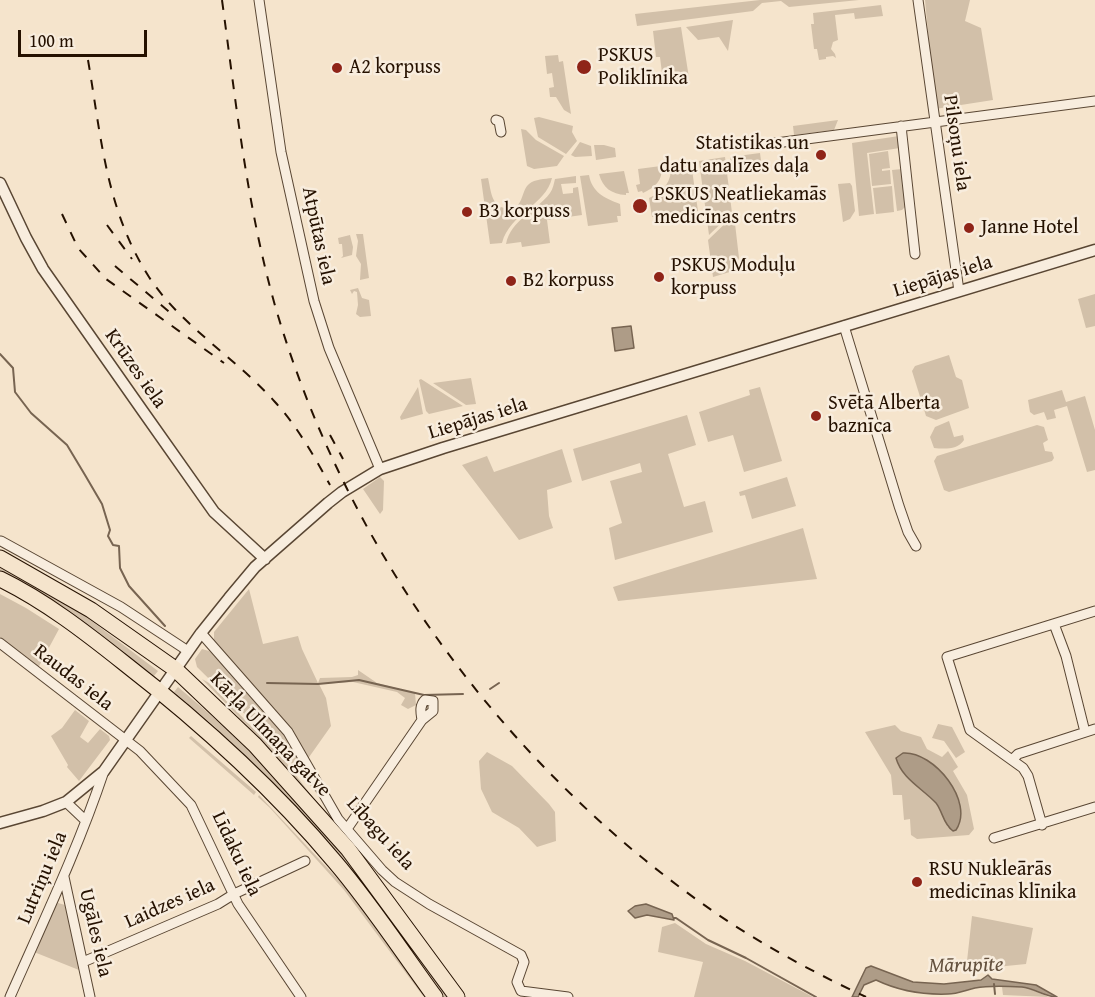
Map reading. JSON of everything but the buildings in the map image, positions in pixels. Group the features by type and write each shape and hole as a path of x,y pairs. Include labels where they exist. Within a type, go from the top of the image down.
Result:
{"highway":[{"name":"Kārļa Ulmaņa gatve","path":"0,558 91,610 174,669 255,745 348,849 457,997"},
{"name":"Kārļa Ulmaņa gatve","path":"0,579 78,627 159,690 239,760 295,816 363,897 435,997"}],"street":[{"name":"Atpūtas iela","path":"259,0 281,152 314,301 329,348 380,469"},
{"name":"Pilsoņu iela","path":"918,0 958,291"},
{"path":"760,145 1095,101"},
{"path":"496,120 499,121 501,132"},
{"path":"901,126 915,254"},
{"name":"Krūzes iela","path":"0,183 43,269 214,512 265,558"},
{"name":"Liepājas iela","path":"0,823 66,802 104,771 201,633 265,558 336,496 380,469 442,448 1095,250"},
{"path":"844,326 899,506 908,532 916,546"},
{"path":"1,541 121,607 188,651"},
{"path":"1042,825 1028,776 1023,768 970,730 947,657 1095,611"},
{"path":"1054,624 1066,656 1085,732"},
{"name":"Lībagu iela","path":"201,633 288,732 315,781 346,829 395,882 521,955 524,962 517,982 521,992 568,997"},
{"name":"Raudas iela","path":"0,643 124,740"},
{"path":"346,829 422,720"},
{"path":"1012,760 1018,754 1095,729"},
{"name":"Līdaku iela","path":"124,740 140,751 195,810 234,894 301,997"},
{"name":"Lutriņu iela","path":"10,997 64,878 104,771"},
{"path":"66,802 86,821"},
{"path":"994,838 1095,807"},
{"name":"Laidzes iela","path":"83,962 218,904 234,894 305,861"},
{"name":"Ugāles iela","path":"64,878 90,997"}],"shaded area":[{"path":"760,0 859,0 789,7 781,1 762,3 753,11 637,26 635,14"},
{"path":"925,0 970,0 965,21 981,28 993,100 935,109"},
{"path":"881,5 883,16 855,19 854,13 835,15 838,40 833,42 831,49 836,58 833,56 819,60 817,49 814,49 811,24 814,24 813,13"},
{"path":"733,20 728,51 719,37 698,40 686,27"},
{"path":"681,27 689,78 659,82 658,74 662,73 660,57 656,57 653,31"},
{"path":"558,55 559,62 563,61 571,114 564,110 556,97 550,97 549,88 554,87 552,73 547,74 545,56"},
{"path":"539,117 573,126 572,132 577,141 566,154 538,137 534,118"},
{"path":"838,120 834,130 794,135 793,126"},
{"path":"521,129 526,130 536,140 564,156 557,166 534,169 527,166"},
{"path":"899,136 900,148 867,153 874,214 859,216 852,143"},
{"path":"580,142 591,146 592,156 575,157 571,155"},
{"path":"594,145 615,148 616,157 596,160"},
{"path":"888,151 890,168 882,169 882,171 890,170 891,184 872,186 869,154"},
{"path":"760,153 762,168 732,172 730,157"},
{"path":"725,157 732,213 709,235 699,161"},
{"path":"691,163 698,211 652,217 649,198 659,193 666,185 671,165"},
{"path":"661,166 662,171 657,183 643,193 638,192 636,185 640,184 638,169"},
{"path":"902,169 907,205 897,211 892,170"},
{"path":"624,171 629,193 626,195 608,189 599,174"},
{"path":"589,175 593,186 600,194 620,204 621,216 617,216 618,222 588,226 580,176"},
{"path":"576,176 576,183 561,184 563,194 573,193 573,188 578,187 582,215 547,220 550,243 522,247 521,242 506,244 518,222 550,193 555,179"},
{"path":"488,178 494,201 500,207 510,209 518,205 531,182 552,178 543,195 512,224 502,243 490,244 481,179"},
{"path":"850,183 855,211 850,219 843,222 838,184"},
{"path":"892,186 894,212 876,214 873,188"},
{"path":"734,215 739,258 733,271 713,277 708,240"},
{"path":"356,234 363,234 369,278 360,280 361,264 356,256 358,241"},
{"path":"350,235 352,255 341,258 343,256 342,244 339,244 338,238"},
{"path":"358,288 362,298 369,300 371,316 360,317 356,314 357,292 354,291 352,294 350,290"},
{"path":"1095,294 1095,326 1086,328 1078,299"},
{"path":"631,326 634,348 615,351 612,328"},
{"path":"949,355 956,377 962,380 969,408 936,420 926,416 912,371 915,366"},
{"path":"471,378 476,404 466,405 433,383"},
{"path":"421,379 463,406 429,414 426,411 419,380"},
{"path":"418,387 423,414 401,420 400,417"},
{"path":"760,387 782,461 744,472 733,435 708,442 699,412 750,395 749,390"},
{"path":"1062,390 1066,402 1085,396 1095,430 1095,470 1087,472 1067,406 1054,410 1056,418 1047,420 1044,412 1034,415 1030,412 1028,400"},
{"path":"687,415 696,445 668,454 684,507 705,501 713,532 615,560 609,528 622,523 610,481 642,472 640,463 582,481 573,449"},
{"path":"949,421 954,437 963,435 964,440 955,447 934,448 930,437 935,427"},
{"path":"1037,425 1044,427 1048,440 1043,443 1045,451 1052,452 1054,458 1052,461 949,492 944,490 934,461 937,456"},
{"path":"562,449 572,482 547,490 549,516 553,528 519,540 462,465 487,456 494,472"},
{"path":"380,477 384,481 383,510 380,514 363,489"},
{"path":"787,477 796,506 752,519 745,495 740,496 739,492"},
{"path":"803,528 817,579 618,601 613,587"},
{"path":"0,564 81,613 158,671 154,676 67,612 0,573"},
{"path":"249,589 263,644 298,636 318,683 320,678 352,677 358,675 358,670 377,683 415,693 416,705 408,709 401,705 405,698 397,692 353,682 319,684 326,698 331,726 307,760 279,714 214,644 214,632"},
{"path":"0,594 59,629 38,668 0,637"},
{"path":"202,649 220,659 280,728 323,801 276,745 197,667 195,659"},
{"path":"202,679 209,683 285,761 321,808 268,747"},
{"path":"178,687 267,768 308,812 374,892 450,997 442,997 318,834 259,769 174,692"},
{"path":"75,710 89,721 80,737 88,743 100,729 109,736 110,740 79,781 67,767 68,765 51,736 62,728"},
{"path":"938,724 952,727 965,752 956,758 944,741 932,738"},
{"path":"895,725 901,731 921,737 927,749 942,757 948,751 958,767 953,771 967,795 974,829 969,835 917,839 911,835 910,819 904,820 902,795 893,795 891,775 865,732","holes":["903,753 937,769 954,789 959,800 948,827 937,805 903,773 896,758"]},
{"path":"191,736 256,792 254,795 189,738"},
{"path":"487,752 512,766 549,804 555,812 556,841 537,847 519,828 492,812 481,789 479,761"},
{"path":"903,753 927,760 948,780 956,793 960,806 960,819 956,830 953,831 947,825 936,803 903,772 896,758"},
{"path":"259,795 349,891 427,997 423,996 344,890 258,797"},
{"path":"58,903 67,907 79,970 34,952 54,906"},
{"path":"646,904 672,914 674,920 647,915 635,918 628,911 635,906"},
{"path":"972,916 1033,928 1026,964 966,970"},
{"path":"675,923 706,944 745,961 813,997 694,997 703,962 658,952 662,927"},
{"path":"871,966 913,982 944,984 981,980 988,975 992,979 1036,985 1057,997 1026,988 1004,986 981,987 951,994 929,994 902,990 876,980 864,985 858,997 852,997 866,968"},
{"path":"1002,987 1025,987 1049,997 1003,995"}],"waterway":[{"path":"0,354 13,368 15,392 31,413 67,445 102,504 110,530 108,536 113,545 119,546 120,568 129,586 165,626"},
{"path":"267,683 318,684 359,680 424,695 463,694"},
{"path":"490,689 499,683"},
{"path":"674,918 708,940 746,958 816,997"},
{"name":"Mārupīte","path":"994,984 995,994"}],"railway":[{"path":"222,0 250,194 276,309 308,401 347,489 394,574 449,654 510,730 577,800 651,864 729,922 796,962 866,997"},
{"path":"88,60 107,172 114,199 123,226 149,277 177,311 260,386 283,411 298,431 330,485"},
{"path":"62,214 78,248 106,279 224,363"},
{"path":"107,225 132,259"},
{"path":"115,266 173,315"},
{"path":"330,435 343,459"}],"place":[{"name":"PSKUS Poliklīnika","path":"584,67"},
{"name":"A2 korpuss","path":"337,68"},
{"name":"Statistikas un datu analīzes daļa","path":"821,155"},
{"name":"PSKUS Neatliekamās medicīnas centrs","path":"640,206"},
{"name":"B3 korpuss","path":"467,212"},
{"name":"Janne Hotel","path":"969,228"},
{"name":"PSKUS Moduļu korpuss","path":"659,277"},
{"name":"B2 korpuss","path":"511,281"},
{"name":"Svētā Alberta baznīca","path":"816,416"},
{"name":"RSU Nukleārās medicīnas klīnika","path":"917,882"}]}
